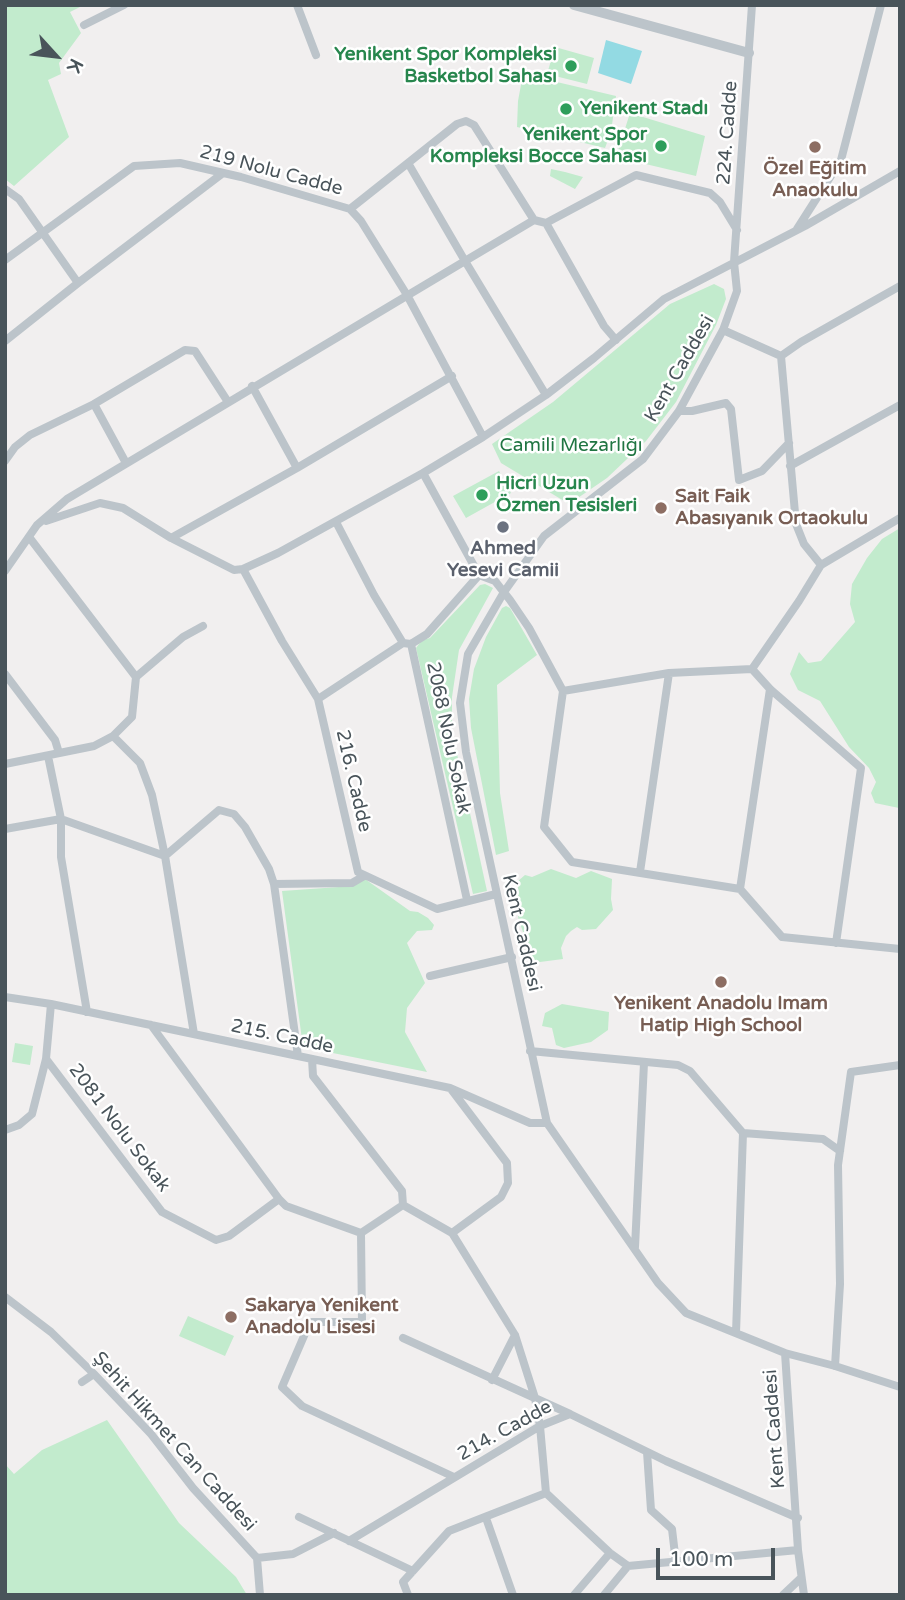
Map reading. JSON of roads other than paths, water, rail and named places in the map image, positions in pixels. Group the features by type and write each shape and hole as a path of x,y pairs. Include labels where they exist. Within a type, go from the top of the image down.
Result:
{"street":[{"path":"85,25 124,5"},
{"path":"575,5 601,8 749,52"},
{"name":"224. Cadde","path":"734,262 752,5"},
{"path":"796,230 841,160 881,5"},
{"path":"297,6 316,55"},
{"path":"483,437 407,295 367,230 350,209 457,124 466,121 474,125 534,220 546,223 636,175 710,193 720,202 737,230"},
{"name":"219 Nolu Cadde","path":"5,260 134,166 180,163 350,209"},
{"path":"408,163 546,396"},
{"path":"37,525 100,503 123,508 171,538 234,570 243,569 336,522 483,437 546,396 663,299 796,230 900,171"},
{"path":"5,341 223,173"},
{"path":"5,189 19,199 78,283"},
{"path":"5,571 37,525 67,499 252,386 534,220"},
{"path":"546,223 604,326 616,340"},
{"name":"Kent Caddesi","path":"734,262 737,291 723,330 679,411 643,459 544,536 503,592 468,654 460,703 466,752 547,1123 658,1283 686,1314 785,1353 798,1518 798,1550 804,1595"},
{"path":"781,356 900,286"},
{"path":"723,330 781,356"},
{"path":"5,461 15,447 30,435 94,404 184,350 195,351 228,402"},
{"path":"781,356 796,524 803,544 821,565"},
{"path":"171,538 452,376"},
{"path":"252,386 296,468"},
{"path":"679,411 692,411 726,403 732,409 739,480 762,471 789,443"},
{"path":"94,404 126,463"},
{"path":"790,466 900,405"},
{"path":"424,473 479,575 495,581 503,592 529,628 563,691 544,827 572,862 740,889 782,937 900,949"},
{"path":"752,669 821,565 900,518"},
{"name":"2068 Nolu Sokak","path":"336,522 374,595 407,644 467,900"},
{"path":"5,764 93,746 113,736 132,718 136,677 29,537"},
{"name":"216. Cadde","path":"243,569 282,641 318,699 358,872 364,876"},
{"path":"318,699 427,634 479,575"},
{"path":"136,677 183,637 203,626"},
{"path":"563,691 669,673 752,669"},
{"path":"752,669 770,690 861,768 836,943"},
{"path":"640,872 669,673"},
{"path":"5,674 55,740 59,753"},
{"path":"740,889 770,690"},
{"path":"113,736 139,763 152,795 165,856 194,1034"},
{"path":"48,755 61,818 61,857 87,1012"},
{"path":"165,856 219,810 234,814 245,827 269,869 274,884 298,1056"},
{"path":"5,830 61,818 165,856"},
{"path":"274,884 352,883 364,876 437,909 496,894"},
{"path":"430,976 512,957"},
{"name":"215. Cadde","path":"5,997 51,1004 450,1088 530,1123 547,1123"},
{"name":"2081 Nolu Sokak","path":"51,1004 46,1059 162,1212 216,1240 229,1236 279,1199"},
{"path":"151,1025 286,1206 360,1233"},
{"path":"530,1051 678,1065 690,1071 743,1133 736,1333"},
{"path":"5,1130 19,1125 32,1114 46,1059"},
{"path":"312,1059 313,1076 402,1191 402,1205"},
{"path":"635,1247 644,1063"},
{"path":"835,1366 840,1284 839,1151 851,1072 900,1065"},
{"path":"450,1088 508,1163 508,1183 501,1197 452,1233"},
{"path":"743,1133 823,1139 839,1151"},
{"path":"360,1233 402,1205"},
{"path":"402,1205 452,1233 515,1335 535,1398 546,1493 610,1553 628,1566 798,1550"},
{"path":"360,1233 362,1322 310,1322 282,1387 302,1406 454,1477"},
{"name":"Şehit Hikmet Can Caddesi","path":"5,1297 51,1332 151,1434 193,1488 257,1558 260,1595"},
{"path":"492,1380 515,1335"},
{"path":"403,1339 570,1415"},
{"path":"785,1353 900,1387"},
{"path":"82,1381 94,1374"},
{"name":"214. Cadde","path":"349,1541 540,1426 570,1415 798,1518"},
{"path":"647,1452 651,1510 673,1528 676,1563"},
{"path":"408,1595 403,1582 449,1531 546,1493"},
{"path":"299,1517 413,1571"},
{"path":"486,1518 513,1595"},
{"path":"257,1558 293,1554 334,1534"},
{"path":"573,1595 610,1553"},
{"path":"604,1595 628,1566"},
{"path":"783,1595 801,1578"}],"water":[{"path":"606,40 642,51 631,84 598,73"}],"place":[{"name":"Yenikent Spor Kompleksi Basketbol Sahası","path":"571,66"},
{"name":"Yenikent Stadı","path":"566,109"},
{"name":"Yenikent Spor Kompleksi Bocce Sahası","path":"661,146"},
{"name":"Özel Eğitim Anaokulu","path":"815,147"},
{"name":"Hicri Uzun Özmen Tesisleri","path":"482,495"},
{"name":"Sait Faik Abasıyanık Ortaokulu","path":"661,508"},
{"name":"Ahmed Yesevi Camii","path":"503,527"},
{"name":"Yenikent Anadolu Imam Hatip High School","path":"721,982"},
{"name":"Sakarya Yenikent Anadolu Lisesi","path":"231,1317"}],"park label":[{"name":"Camili Mezarlığı","path":"571,446"}]}
